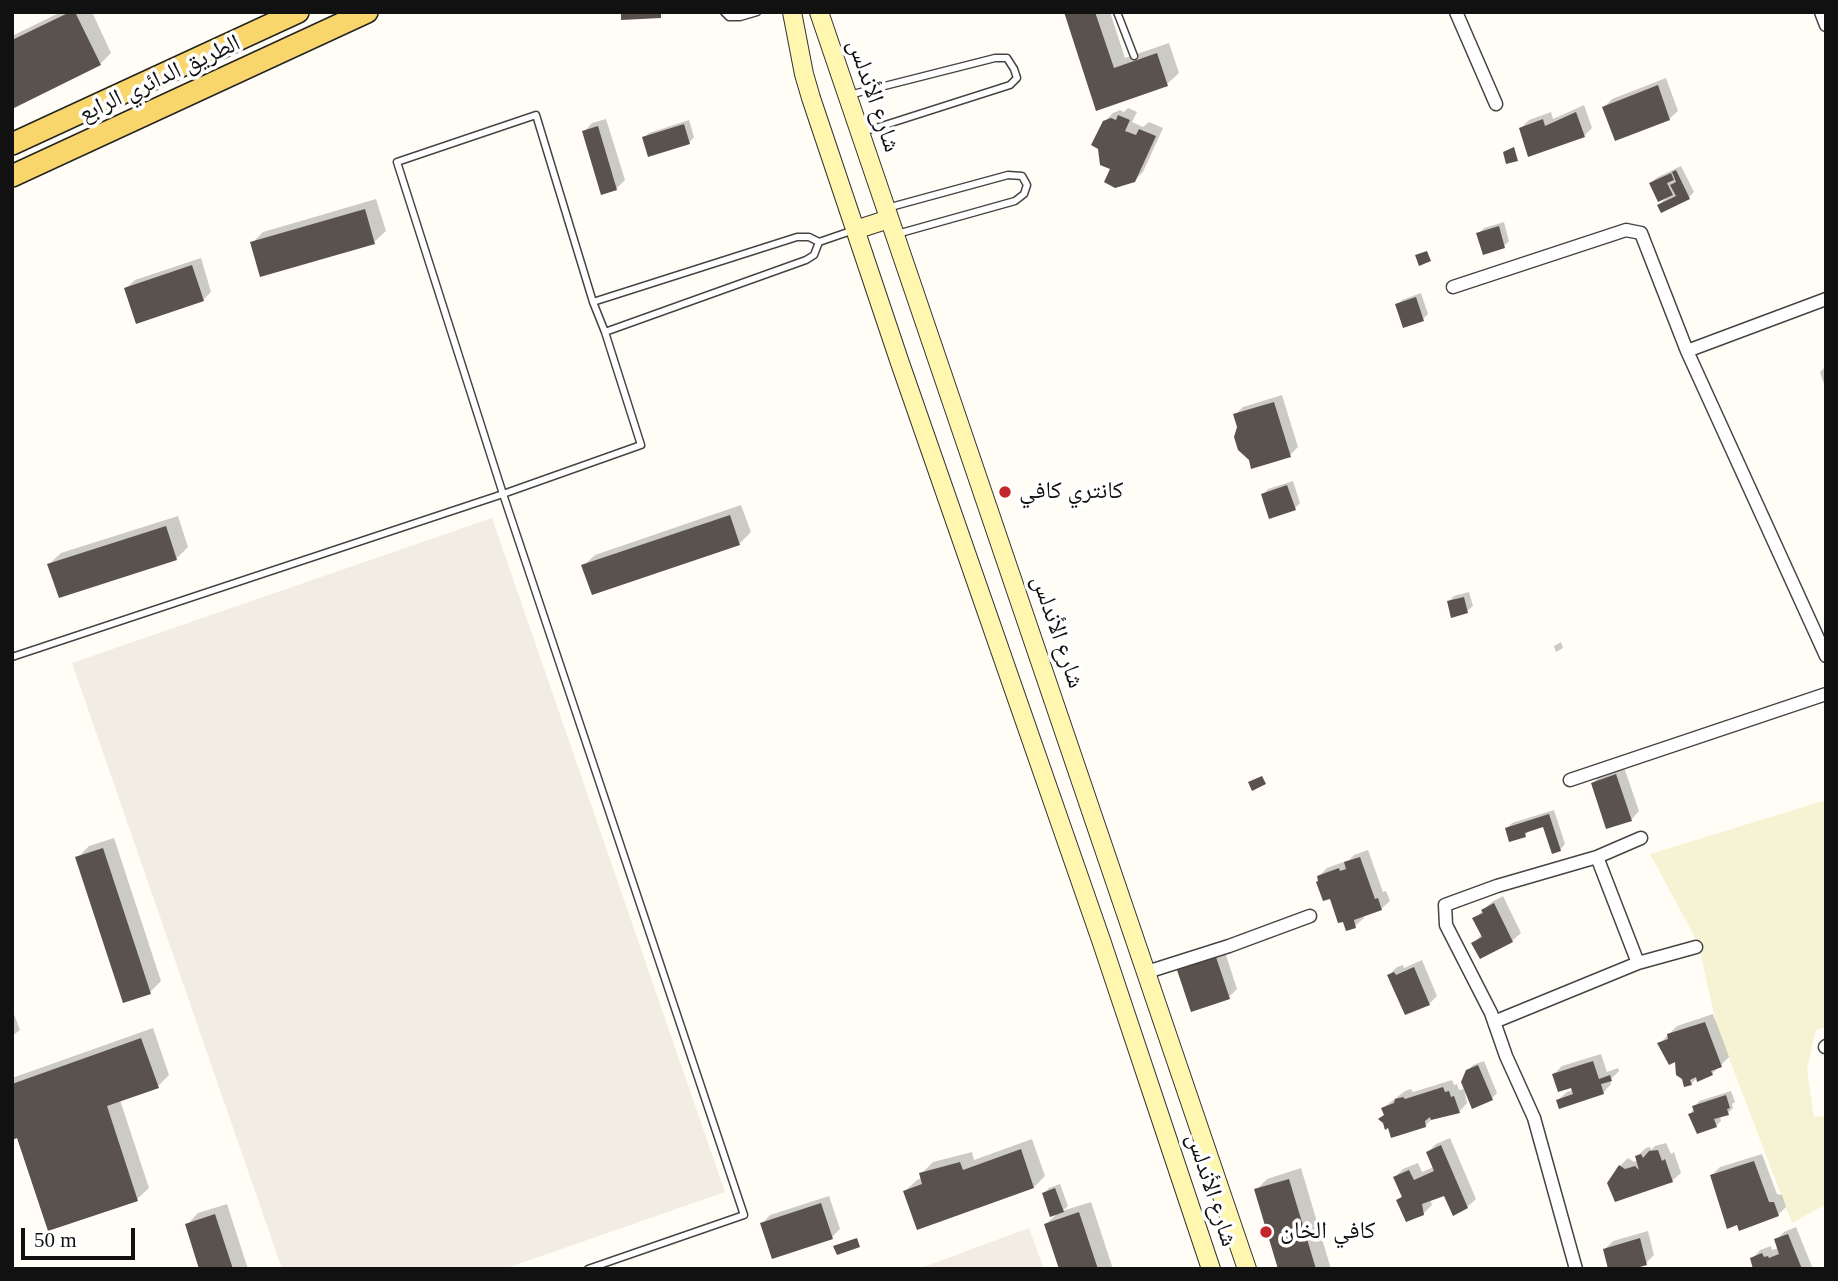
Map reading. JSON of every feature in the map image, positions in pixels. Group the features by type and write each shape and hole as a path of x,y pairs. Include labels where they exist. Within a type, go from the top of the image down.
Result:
{"main road":[{"name":"الطريق الدائري الرابع","path":"12,144 298,12"},
{"name":"الطريق الدائري الرابع","path":"12,176 367,12"},
{"name":"شارع الأندلس","path":"792,12 804,74 855,230 1088,901 1211,1269"},
{"name":"شارع الأندلس","path":"819,12 1247,1269"},
{"path":"855,230 890,220"}],"street":[{"path":"1456,12 1496,104"},
{"path":"1821,12 1826,25"},
{"path":"1453,287 1626,230 1641,233 1687,351 1826,656"},
{"path":"1687,351 1826,299"},
{"path":"1570,780 1826,694"},
{"path":"1576,1269 1534,1118 1494,1022 1446,925 1445,905 1497,886 1597,857 1641,838"},
{"path":"1597,857 1638,963"},
{"path":"1147,972 1310,916"},
{"path":"1494,1022 1638,963 1696,947"}],"lane":[{"path":"724,12 729,17 757,12"},
{"path":"1117,12 1133,56"},
{"path":"848,96 995,58 1007,58 1017,78 1010,85 860,133"},
{"path":"12,657 503,494 640,445 536,115 397,162 503,494 744,1214 588,1269"},
{"path":"1009,174 1022,176 1027,185 1024,194 1015,201 890,220 1009,174"},
{"path":"593,302 797,237 809,237 819,242 855,230"},
{"path":"605,331 807,260 814,254 819,242"}],"shaded area":[{"path":"492,518 725,1192 504,1269 282,1269 72,663"},
{"path":"1826,800 1826,1027 1816,1030 1807,1069 1814,1117 1826,1116 1826,1204 1792,1223 1717,1027 1698,943 1650,854"},
{"path":"1029,1228 1044,1269 918,1269"}],"building":[{"path":"75,12 101,65 12,109 12,40"},
{"path":"621,12 661,12 661,18 621,20"},
{"path":"1064,12 1095,12 1114,68 1157,53 1168,86 1096,111"},
{"path":"1658,85 1670,120 1615,141 1602,107"},
{"path":"1576,112 1585,137 1528,157 1519,128 1543,119 1545,126"},
{"path":"1118,115 1130,120 1125,131 1136,135 1139,129 1156,136 1135,182 1115,188 1104,182 1110,169 1100,165 1098,149 1091,145 1103,121 1111,118 1116,120"},
{"path":"684,124 690,144 648,157 642,137"},
{"path":"598,126 617,190 601,195 582,131"},
{"path":"1514,147 1518,161 1506,164 1503,152"},
{"path":"1676,170 1690,199 1661,213 1657,205 1676,196 1670,185 1676,182 1672,172"},
{"path":"1671,173 1674,180 1667,183 1673,195 1658,202 1649,183"},
{"path":"365,209 375,244 260,277 250,242"},
{"path":"1499,226 1505,248 1483,255 1476,233"},
{"path":"1427,251 1431,261 1419,266 1415,255"},
{"path":"192,265 204,301 136,324 124,288"},
{"path":"1416,297 1424,321 1403,328 1395,304"},
{"path":"1274,402 1291,457 1251,469 1249,460 1238,450 1234,437 1237,427 1233,414"},
{"path":"1287,485 1296,510 1269,519 1261,494"},
{"path":"730,515 740,545 592,595 581,565"},
{"path":"166,526 177,560 59,598 47,564"},
{"path":"1464,597 1468,613 1451,618 1447,601"},
{"path":"1616,774 1632,821 1606,829 1591,783"},
{"path":"1262,776 1266,784 1252,791 1248,782"},
{"path":"1549,814 1561,851 1552,854 1543,827 1525,833 1526,837 1509,842 1505,828"},
{"path":"103,848 151,994 123,1003 75,857"},
{"path":"1360,857 1375,899 1378,898 1382,910 1354,920 1356,928 1346,931 1343,922 1338,923 1330,899 1323,901 1316,882 1317,876 1339,868 1340,871 1346,869 1344,862"},
{"path":"1494,903 1513,942 1480,959 1471,943 1482,937 1472,918"},
{"path":"1215,954 1230,999 1191,1012 1176,967"},
{"path":"1414,967 1430,1005 1405,1015 1387,975 1394,972 1396,975"},
{"path":"1705,1022 1722,1067 1711,1071 1713,1075 1697,1082 1696,1077 1690,1080 1692,1085 1684,1087 1682,1079 1676,1075 1675,1062 1669,1065 1657,1043 1668,1039 1667,1034"},
{"path":"141,1038 159,1088 107,1106 138,1201 48,1231 17,1138 12,1140 12,1084"},
{"path":"1593,1061 1599,1079 1610,1075 1612,1081 1601,1084 1604,1094 1559,1109 1556,1100 1573,1094 1571,1088 1558,1092 1552,1074"},
{"path":"1478,1065 1493,1100 1472,1109 1461,1082 1466,1070"},
{"path":"1443,1087 1445,1092 1449,1091 1451,1097 1454,1096 1460,1113 1431,1120 1430,1117 1425,1121 1426,1127 1391,1138 1388,1128 1385,1130 1378,1119 1384,1115 1381,1108 1394,1103 1395,1099 1405,1099"},
{"path":"1726,1095 1729,1115 1714,1119 1717,1127 1697,1134 1688,1114 1694,1112 1692,1106"},
{"path":"1441,1145 1468,1208 1453,1216 1444,1196 1422,1204 1424,1215 1406,1222 1396,1200 1402,1197 1393,1177 1409,1170 1414,1180 1434,1171 1426,1152"},
{"path":"1021,1149 1034,1188 917,1230 903,1191 922,1184 919,1173 960,1162 963,1170"},
{"path":"1658,1150 1662,1161 1665,1159 1673,1182 1615,1202 1607,1183 1619,1165 1625,1169 1635,1166 1639,1170 1635,1156 1641,1154 1643,1158 1649,1151"},
{"path":"1754,1161 1769,1202 1774,1202 1779,1216 1739,1231 1737,1225 1727,1229 1710,1175"},
{"path":"1289,1179 1316,1269 1278,1269 1254,1189"},
{"path":"1055,1188 1064,1212 1050,1217 1042,1193"},
{"path":"821,1203 833,1239 772,1259 760,1223"},
{"path":"1079,1212 1098,1269 1059,1269 1044,1224"},
{"path":"215,1214 233,1269 199,1269 185,1224"},
{"path":"1788,1234 1802,1269 1753,1269 1750,1258 1762,1253 1769,1258 1779,1254 1774,1239"},
{"path":"857,1238 860,1247 837,1255 833,1246"},
{"path":"1640,1238 1647,1265 1633,1269 1608,1269 1603,1249"}],"place":[{"name":"كانتري كافي","path":"1005,492"},
{"name":"كافي الخان","path":"1266,1232"}]}
